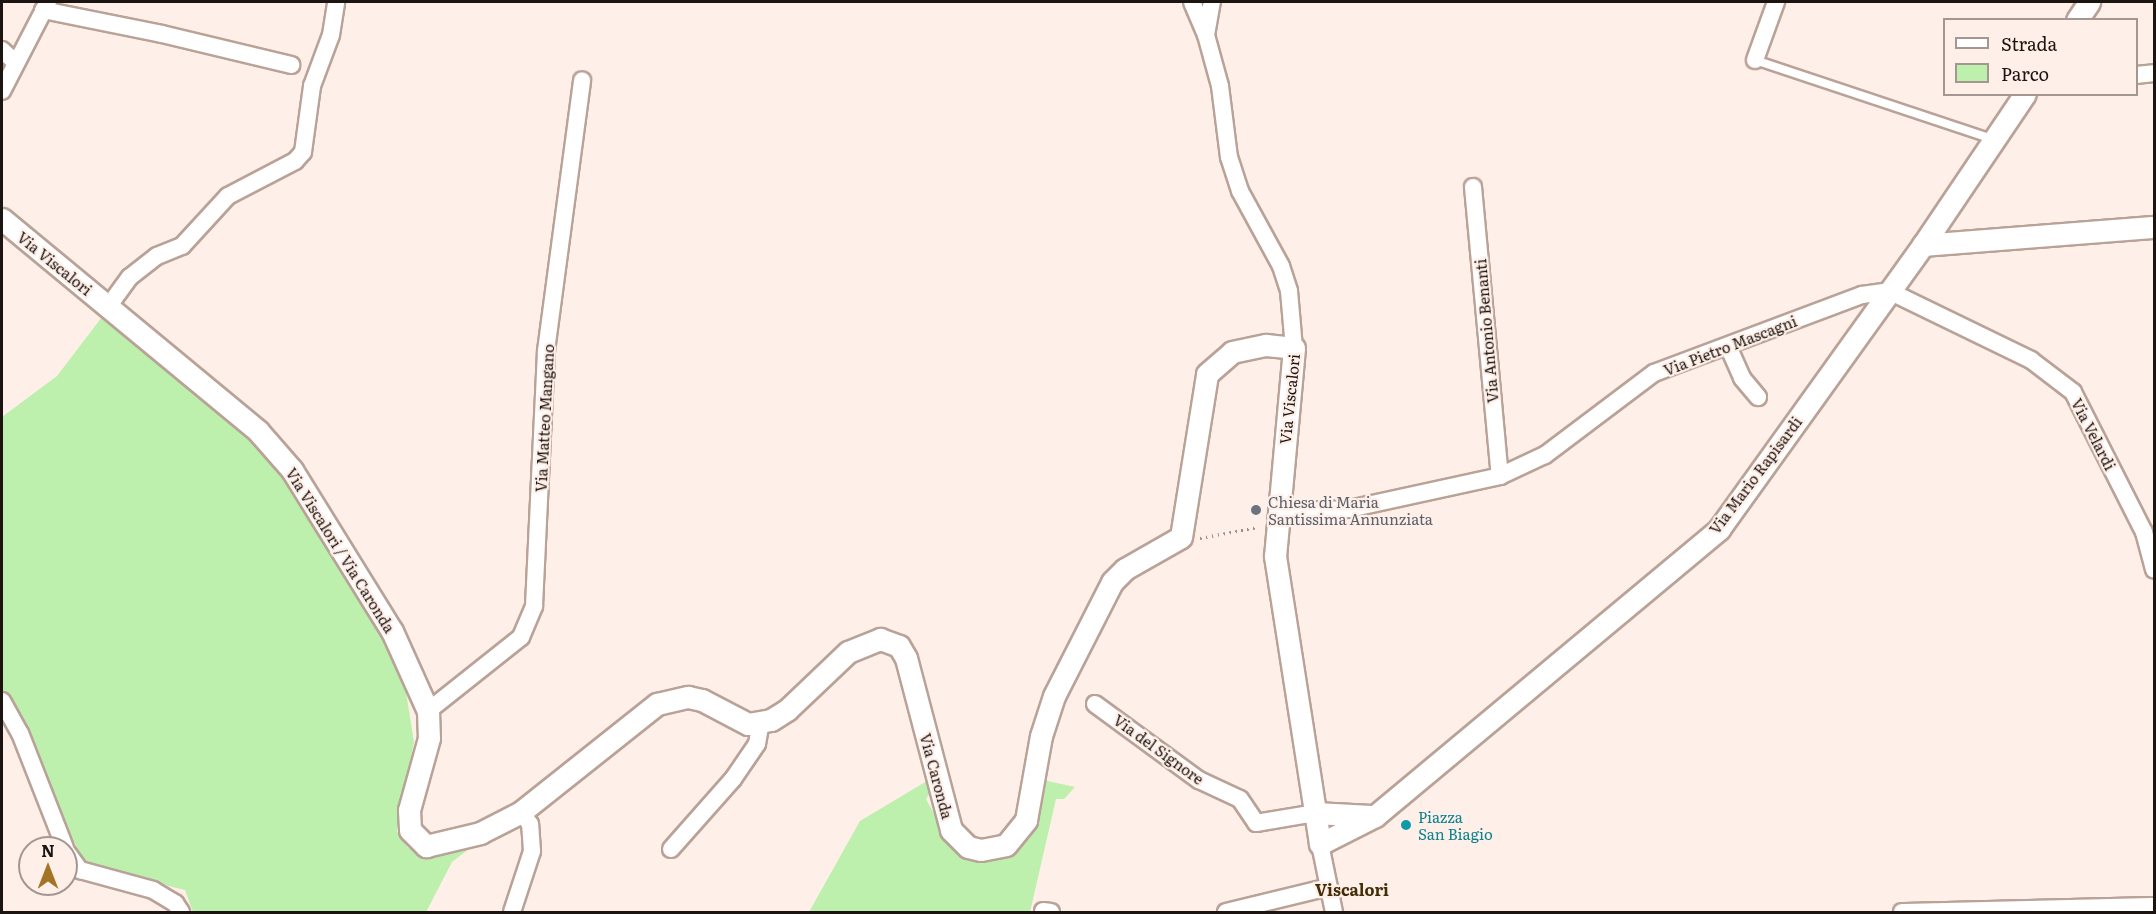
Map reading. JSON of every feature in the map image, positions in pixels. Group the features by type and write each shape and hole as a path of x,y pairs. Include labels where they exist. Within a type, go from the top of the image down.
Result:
{"street":[{"path":"108,307 130,277 157,256 182,246 228,196 295,161 303,152 312,86 331,35 336,2"},
{"name":"Via Viscalori","path":"1191,2 1206,34 1220,86 1229,157 1239,191 1281,266 1289,291 1294,348 1275,556 1320,844"},
{"path":"1206,34 1212,2"},
{"path":"1755,60 1776,2"},
{"path":"2,91 46,6 291,65"},
{"path":"2,50 16,63"},
{"path":"2138,75 2154,73"},
{"name":"Via Matteo Mangano","path":"428,711 520,638 534,606 546,351 582,80"},
{"name":"Via Mario Rapisardi","path":"1320,844 1376,816 1719,529 1923,245 1992,139 2024,96"},
{"name":"Via Antonio Benanti","path":"1473,187 1500,476"},
{"name":"Via Viscalori","path":"2,219 108,307"},
{"path":"1923,245 2154,227"},
{"name":"Via Pietro Mascagni","path":"1277,518 1350,509 1500,476 1545,455 1654,373 1862,295 1889,291"},
{"name":"Via Velardi","path":"1889,291 2031,360 2073,392 2144,532 2154,570"},
{"name":"Via Viscalori / Via Caronda","path":"108,307 258,431 280,454 392,631 428,711 429,738 409,823 415,840 426,846 436,846 480,833 520,812"},
{"path":"1180,537 1206,374 1232,352 1266,345 1294,348"},
{"path":"1728,346 1742,378 1758,397"},
{"name":"Via Caronda","path":"761,723 787,710 848,652 867,641 890,639 899,646 906,658 951,830 968,847 981,850 1006,845 1026,819 1041,736 1054,696 1112,582 1125,569 1173,545 1180,537"},
{"path":"512,912 532,851 530,824 520,812 657,704 688,697 702,700 735,720 761,723 757,744 733,779 671,849"},
{"path":"2,701 20,733 60,836"},
{"name":"Via del Signore","path":"1095,704 1199,780 1240,799 1256,823 1316,813"},
{"path":"1316,813 1376,816"},
{"path":"1320,844 1334,912"},
{"path":"78,867 80,870 153,890 175,903 181,912"},
{"path":"1226,912 1255,903 1329,887"},
{"path":"1902,912 2154,906"}],"lane":[{"path":"1755,60 1992,139"}],"path":[{"path":"1180,537 1196,539 1277,518"}],"green space":[{"path":"105,313 270,452 386,632 382,636 406,692 414,742 397,831 408,848 419,852 477,843 452,862 426,912 193,912 185,890 84,865 78,851 78,836 72,836 22,719 2,694 2,417 57,376"},
{"path":"1043,780 1075,787 1064,799 1056,799 1030,912 809,912 860,821 927,781 930,793 926,799 938,821 972,858 985,860 1008,855 1029,837"}],"place":[{"name":"Chiesa di Maria Santissima Annunziata","path":"1256,510"},
{"name":"Piazza San Biagio","path":"1406,825"}],"district":[{"name":"Viscalori","path":"1352,889"}]}
